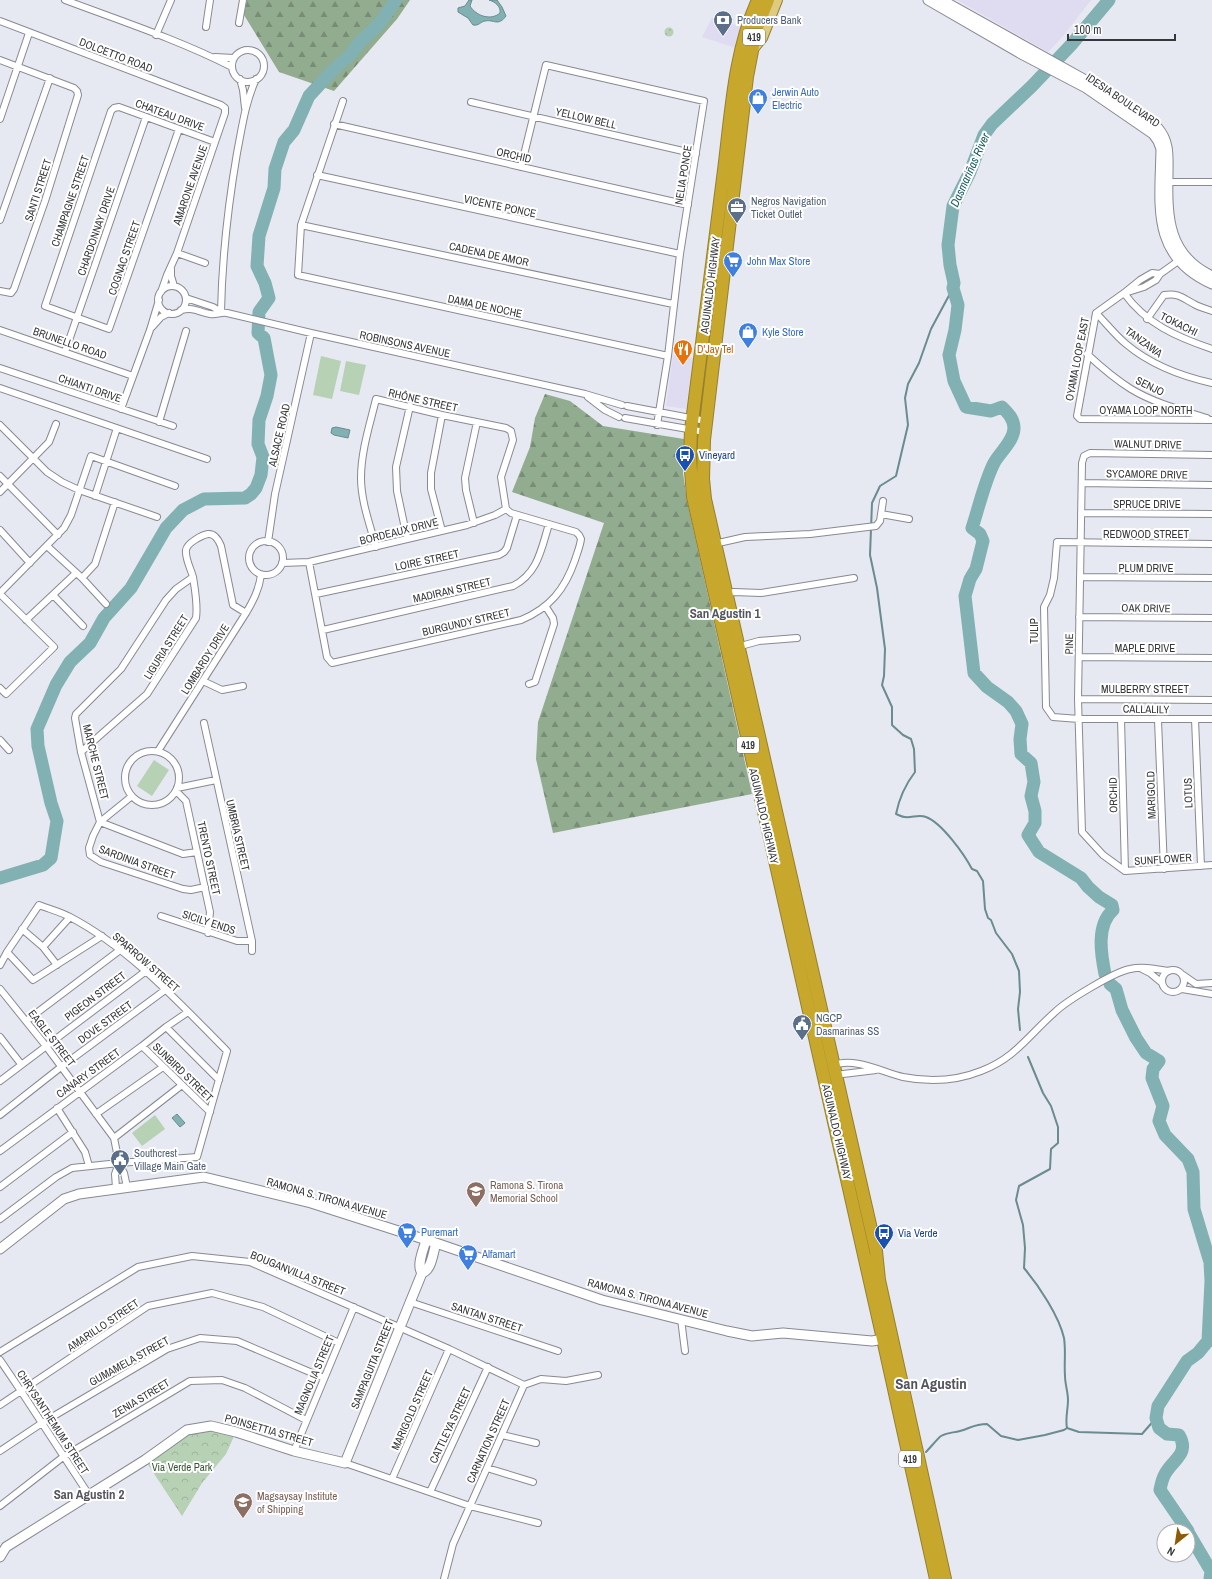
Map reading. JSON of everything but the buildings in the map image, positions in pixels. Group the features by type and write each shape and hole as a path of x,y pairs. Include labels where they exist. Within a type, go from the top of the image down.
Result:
{"highway":[{"name":"AGUINALDO HIGHWAY","path":"758,0 747,26 739,61 692,424 690,458 694,507 823,1073 888,1338 931,1536 945,1579"},
{"name":"AGUINALDO HIGHWAY","path":"768,0 758,23 752,50 740,132 717,342 706,426 703,479 705,499 738,647 876,1251 888,1338"},
{"path":"747,740 759,738"},
{"name":"AGUINALDO HIGHWAY","path":"931,1536 936,1579"}],"main road":[{"name":"AGUINALDO HIGHWAY","path":"752,50 762,38 776,0"}],"street":[{"path":"64,0 212,57 232,67"},
{"path":"156,35 171,0"},
{"path":"206,27 210,0"},
{"path":"239,23 243,0"},
{"name":"IDESIA BOULEVARD","path":"928,0 1072,76 1158,128 1167,144 1164,182 1170,224 1181,259 1190,272 1212,284"},
{"name":"IDESIA BOULEVARD","path":"942,0 1025,52"},
{"name":"DOLCETTO ROAD","path":"0,22 221,105 225,108"},
{"path":"0,119 29,33"},
{"path":"240,79 248,81 256,79 260,76 264,66 263,61 257,53 247,50 242,51 234,58 232,67 240,79 243,90 245,111"},
{"path":"212,57 234,58"},
{"path":"0,60 50,78 0,220"},
{"name":"NELIA PONCE","path":"533,116 546,65 704,101 680,254 668,356 657,425"},
{"name":"SANTI STREET","path":"0,291 11,293 14,289 45,201 78,99 77,91 74,88 50,78"},
{"path":"224,313 225,229 245,111 256,79"},
{"path":"301,225 343,101"},
{"name":"YELLOW BELL","path":"471,102 696,154"},
{"name":"CHAMPAGNE STREET","path":"45,306 111,111 114,108 118,108"},
{"name":"CHATEAU DRIVE","path":"118,108 215,142"},
{"name":"AMARONE AVENUE","path":"162,292 167,275 177,253 225,112 225,108"},
{"path":"521,167 533,116"},
{"name":"CHARDONNAY DRIVE","path":"65,352 146,118"},
{"name":"ORCHID","path":"334,124 688,205"},
{"name":"COGNAC STREET","path":"45,306 109,329 179,129"},
{"name":"VICENTE PONCE","path":"317,175 680,254"},
{"path":"1164,182 1212,182"},
{"name":"DAMA DE NOCHE","path":"301,225 298,275 668,356"},
{"name":"CADENA DE AMOR","path":"301,225 673,304"},
{"path":"177,253 205,263"},
{"name":"IDESIA BOULEVARD","path":"1181,259 1212,276"},
{"name":"OYAMA LOOP EAST","path":"1080,419 1077,412 1096,313 1124,294 1140,280 1152,273 1160,274 1181,259"},
{"path":"171,268 171,276 174,286"},
{"path":"121,409 150,330 159,300 162,292 165,288 174,286 182,290 186,298 182,310 174,314 169,313 162,308 159,300"},
{"path":"1147,319 1164,295 1174,293 1182,296 1194,304 1212,311"},
{"name":"TOKACHI","path":"1124,294 1147,319 1164,330 1186,340 1212,349"},
{"name":"ROBINSONS AVENUE","path":"186,298 213,307 224,313 311,334 585,394 624,406 659,412 692,424 706,426"},
{"name":"ROBINSONS AVENUE","path":"182,310 191,308 212,314 224,313"},
{"path":"150,330 161,317 169,313"},
{"name":"TANZAWA","path":"1096,313 1125,343 1147,359 1170,371 1212,383"},
{"name":"BRUNELLO ROAD","path":"0,330 133,376"},
{"path":"159,422 186,331"},
{"name":"ALSACE ROAD","path":"268,542 275,494 311,334"},
{"name":"SENJO","path":"1087,354 1107,373 1132,390 1157,401 1212,420"},
{"name":"CHIANTI DRIVE","path":"0,368 173,426"},
{"path":"0,388 207,459"},
{"name":"ROBINSONS AVENUE","path":"585,394 605,410 622,417 657,425 692,424 706,426"},
{"name":"RHÔNE STREET","path":"376,547 365,504 361,478 364,450 376,399 410,406 442,415 506,428 511,431 513,440 501,477 506,509"},
{"path":"407,538 397,491 396,467 410,406"},
{"path":"442,415 431,473 431,489 442,531"},
{"name":"OYAMA LOOP NORTH","path":"1080,419 1212,420"},
{"path":"474,523 466,490 465,478 477,422"},
{"path":"0,492 49,442 56,424"},
{"path":"0,425 56,479 79,490 157,517"},
{"path":"95,496 117,428"},
{"name":"WALNUT DRIVE","path":"1084,456 1090,453 1212,455"},
{"path":"0,688 6,694 54,647 0,593 58,535 68,522 91,456 175,486"},
{"name":"PINE","path":"1082,832 1078,699 1082,463 1084,456"},
{"path":"0,476 58,535"},
{"name":"SYCAMORE DRIVE","path":"1082,483 1212,484"},
{"path":"703,546 745,537 810,534 876,526 880,522 883,501"},
{"path":"82,578 95,564 115,502"},
{"name":"BORDEAUX DRIVE","path":"282,560 309,562 376,547 407,538 474,523 506,509"},
{"name":"BURGUNDY STREET","path":"309,562 329,660 332,663 521,620 538,612 560,591 569,576 581,539 576,532 517,515 506,509"},
{"name":"SPRUCE DRIVE","path":"1081,513 1212,514"},
{"path":"881,514 909,519"},
{"name":"LOIRE STREET","path":"316,594 499,555 507,548 517,515"},
{"name":"MADIRAN STREET","path":"323,630 513,586 524,579 534,568 549,524"},
{"path":"1,534 30,563"},
{"name":"LIGURIA STREET","path":"81,752 147,694 193,625 198,611 193,577 186,555 187,546 191,542 209,534 214,535 222,546 233,605 246,614"},
{"path":"268,542 278,547 282,560 280,568 272,574 261,575 252,568 250,563 250,552 257,544 268,542"},
{"name":"TULIP","path":"1079,719 1053,717 1046,707 1044,607 1050,595 1054,578 1057,542 1081,543"},
{"name":"REDWOOD STREET","path":"1081,543 1212,544"},
{"path":"47,546 82,578 106,604"},
{"path":"26,620 76,573"},
{"name":"LOMBARDY DRIVE","path":"158,751 256,597 260,585 261,575"},
{"name":"MARCHE STREET","path":"100,822 81,752 75,718 76,714 121,669 166,600 176,589 193,577"},
{"name":"PLUM DRIVE","path":"1080,577 1212,578"},
{"path":"714,597 734,592 761,593 854,578"},
{"path":"53,595 83,626"},
{"path":"529,684 535,682 554,624 553,618 546,606"},
{"name":"OAK DRIVE","path":"1079,617 1212,618"},
{"path":"726,650 759,641 797,638"},
{"name":"MAPLE DRIVE","path":"1079,658 1212,658"},
{"path":"203,681 222,690 243,686"},
{"name":"MULBERRY STREET","path":"1078,699 1212,700"},
{"name":"CALLALILY","path":"1079,719 1212,719"},
{"name":"ORCHID","path":"1121,719 1125,871"},
{"name":"LOTUS","path":"1195,719 1201,866"},
{"name":"MARIGOLD","path":"1158,720 1164,869"},
{"name":"UMBRIA STREET","path":"204,724 252,941 252,951"},
{"path":"0,740 9,750"},
{"path":"158,751 170,757 178,768 179,775 176,790 167,800 155,805 142,803 132,796 125,782 124,775 130,760 143,752 158,751"},
{"path":"176,790 216,780"},
{"name":"TRENTO STREET","path":"176,790 186,801 211,915 208,933"},
{"name":"SARDINIA STREET","path":"132,796 100,822 89,848 90,855 97,860 187,890 205,886"},
{"path":"100,822 183,854 197,852"},
{"name":"SUNFLOWER","path":"1082,832 1103,855 1125,871 1212,865"},
{"name":"SPARROW STREET","path":"22,929 39,905 70,916 102,936 146,971 228,1051 219,1080"},
{"path":"43,947 70,916"},
{"name":"SICILY ENDS","path":"161,916 208,933 237,941 252,941"},
{"path":"0,965 22,929 43,947 57,965"},
{"path":"7,952 33,980 102,936"},
{"path":"26,1021 120,950"},
{"path":"823,1073 835,1070 842,1064 863,1064 877,1070 903,1077 937,1080 969,1075 982,1071 1005,1059 1018,1049 1054,1012 1097,985 1128,969 1139,968 1169,971 1176,970 1196,984 1212,983"},
{"path":"1139,968 1150,973 1162,983 1165,989 1172,992 1182,989 1212,994"},
{"name":"PIGEON STREET","path":"0,1081 146,971"},
{"path":"1162,983 1164,976 1169,971"},
{"path":"1182,989 1184,982 1183,975"},
{"name":"EAGLE STREET","path":"0,989 46,1046 114,1138 119,1163 124,1173 127,1187"},
{"name":"DOVE STREET","path":"0,1115 61,1067 165,990"},
{"name":"CANARY STREET","path":"0,1151 188,1012"},
{"path":"0,1219 56,1177 72,1168 197,1157 219,1080 166,1027"},
{"path":"0,1037 21,1064"},
{"name":"SUNBIRD STREET","path":"142,1046 210,1112"},
{"path":"96,1114 163,1067"},
{"path":"823,1073 835,1070 877,1070"},
{"path":"114,1138 182,1085"},
{"path":"57,1108 74,1132 85,1152 89,1166"},
{"path":"0,1187 74,1132"},
{"name":"EAGLE STREET","path":"116,1188 115,1174 119,1163"},
{"name":"RAMONA S. TIRONA AVENUE","path":"0,1249 64,1199 78,1194 204,1178 311,1203 436,1243 602,1300 752,1336 784,1333 851,1340 872,1341 888,1338"},
{"name":"SAMPAGUITA STREET","path":"422,1273 420,1270 420,1265 426,1240"},
{"name":"SAMPAGUITA STREET","path":"345,1464 422,1273 426,1272 428,1268 436,1243"},
{"name":"BOUGANVILLA STREET","path":"0,1352 138,1267 192,1256 250,1262 400,1327 524,1384"},
{"name":"AMARILLO STREET","path":"0,1405 148,1306 212,1293 263,1306 339,1343"},
{"name":"SANTAN STREET","path":"410,1302 558,1350"},
{"name":"MAGNOLIA STREET","path":"294,1451 354,1307"},
{"path":"681,1319 685,1351"},
{"name":"GUMAMELA STREET","path":"0,1451 42,1423 167,1349 200,1338 237,1341 324,1378"},
{"name":"MARIGOLD STREET","path":"392,1479 449,1349"},
{"name":"CHRYSANTHEMUM STREET","path":"0,1360 89,1495"},
{"name":"CATTLEYA STREET","path":"430,1492 488,1367"},
{"path":"524,1384 541,1379 566,1381 598,1375"},
{"name":"ZENIA STREET","path":"0,1506 63,1457 190,1381 222,1380 245,1388 306,1420"},
{"name":"CARNATION STREET","path":"444,1579 453,1544 524,1384"},
{"name":"POINSETTIA STREET","path":"0,1557 6,1547 145,1460 187,1430 211,1426 236,1432 294,1451 345,1464 470,1506 538,1522"},
{"path":"502,1435 536,1443"},
{"path":"487,1468 533,1482"}],"shaded area":[{"path":"469,0 472,0 470,6 473,10 480,15 492,17 500,13 500,8 489,0 497,0 506,16 498,22 485,21 477,25 473,25 468,18 458,12 458,8 465,6"},
{"path":"957,0 1091,0 1063,36 1048,52"},
{"path":"712,18 742,27 736,48 702,37"},
{"path":"673,355 693,358 686,409 666,406"},
{"path":"336,427 350,430 348,438 331,433 332,428"},
{"path":"177,1114 185,1123 180,1127 172,1118"}],"green space":[{"path":"247,0 410,0 397,19 334,91 279,72 244,15"},
{"path":"669,27 674,32 669,37 664,32"},
{"path":"321,356 341,361 332,399 313,395"},
{"path":"346,361 366,365 359,395 340,391"},
{"path":"545,394 570,401 603,426 684,439 683,473 687,501 752,794 553,833 536,759 538,722 604,523 512,492 530,447 535,418"},
{"path":"154,760 169,770 152,796 137,786"},
{"path":"155,1115 165,1129 142,1146 132,1133"},
{"name":"Via Verde Park","path":"211,1426 236,1432 226,1454 202,1483 182,1516 145,1460 187,1430"}],"waterway":[{"path":"0,878 43,865 51,858 57,821 51,803 38,746 37,729 56,685 70,662 90,643 104,618 131,588 166,528 183,510 204,499 245,498 256,488 261,475 263,457 258,444 259,420 267,396 271,375 264,338 258,333 259,312 269,298 265,283 257,266 259,236 274,188 275,169 284,142 294,130 309,96 379,24 396,0"},
{"name":"Dasmariñas River","path":"1105,974 1101,940 1104,924 1113,910 1112,905 1099,897 1081,878 1039,852 1028,835 1035,823 1035,811 1031,796 1034,782 1031,763 1021,754 1020,739 1022,724 1016,711 1008,702 987,687 974,673 965,596 970,579 976,569 983,541 980,534 972,528 990,471 1012,437 1014,425 1012,419 1002,407 991,411 966,407 954,381 949,355 955,330 958,305 953,288 954,283 948,245 953,206 970,172 984,135 992,124 1032,86 1071,45 1109,0"},
{"path":"953,288 931,329 919,363 908,384 905,398 908,425 896,476 880,486 872,503 870,555 877,588 885,649 884,676 882,685 892,707 892,725 903,735 911,739 914,749 915,772 903,792 896,814 904,817 923,816 932,820 952,840 964,855 972,869 977,871 983,881 985,909 988,918 991,920 996,933 1012,954 1019,971 1020,992 1018,1009 1020,1030"},
{"name":"Dasmariñas River","path":"1110,984 1116,989 1122,1010 1136,1038 1146,1053 1159,1061 1153,1069 1152,1078 1163,1106 1159,1121 1165,1135 1188,1159 1193,1172 1194,1209 1210,1262 1211,1281 1208,1341 1198,1353 1187,1361 1158,1406 1156,1418 1159,1428 1167,1434 1179,1435 1182,1442 1182,1452 1165,1474 1160,1490 1183,1523"},
{"path":"1028,1057 1043,1093 1051,1106 1058,1127 1058,1143 1051,1149 1050,1169 1019,1186 1016,1200 1023,1225 1025,1248 1024,1268 1048,1302 1058,1320 1064,1338 1065,1379 1068,1394 1066,1421 1067,1428"},
{"path":"1067,1428 1079,1432 1142,1434 1156,1418"},
{"path":"926,1452 941,1436 973,1426 987,1424 1001,1436 1018,1440 1045,1435 1067,1428"},
{"name":"Dasmariñas River","path":"1196,1546 1211,1571 1210,1579"}],"place":[{"name":"Producers Bank","path":"723,37"},
{"name":"Jerwin Auto Electric","path":"758,115"},
{"name":"Negros Navigation Ticket Outlet","path":"737,224"},
{"name":"John Max Store","path":"733,278"},
{"name":"Kyle Store","path":"748,349"},
{"name":"D'Jay Tel","path":"683,366"},
{"name":"Vineyard","path":"685,472"},
{"name":"NGCP Dasmarinas SS","path":"802,1041"},
{"name":"Southcrest Village Main Gate","path":"120,1176"},
{"name":"Ramona S. Tirona Memorial School","path":"476,1208"},
{"name":"Puremart","path":"407,1249"},
{"name":"Via Verde","path":"884,1250"},
{"name":"Alfamart","path":"468,1271"},
{"name":"Magsaysay Institute of Shipping","path":"243,1519"}],"district":[{"name":"San Agustin 1","path":"725,613"},
{"name":"San Agustin","path":"931,1383"},
{"name":"San Agustin 2","path":"89,1494"}]}
